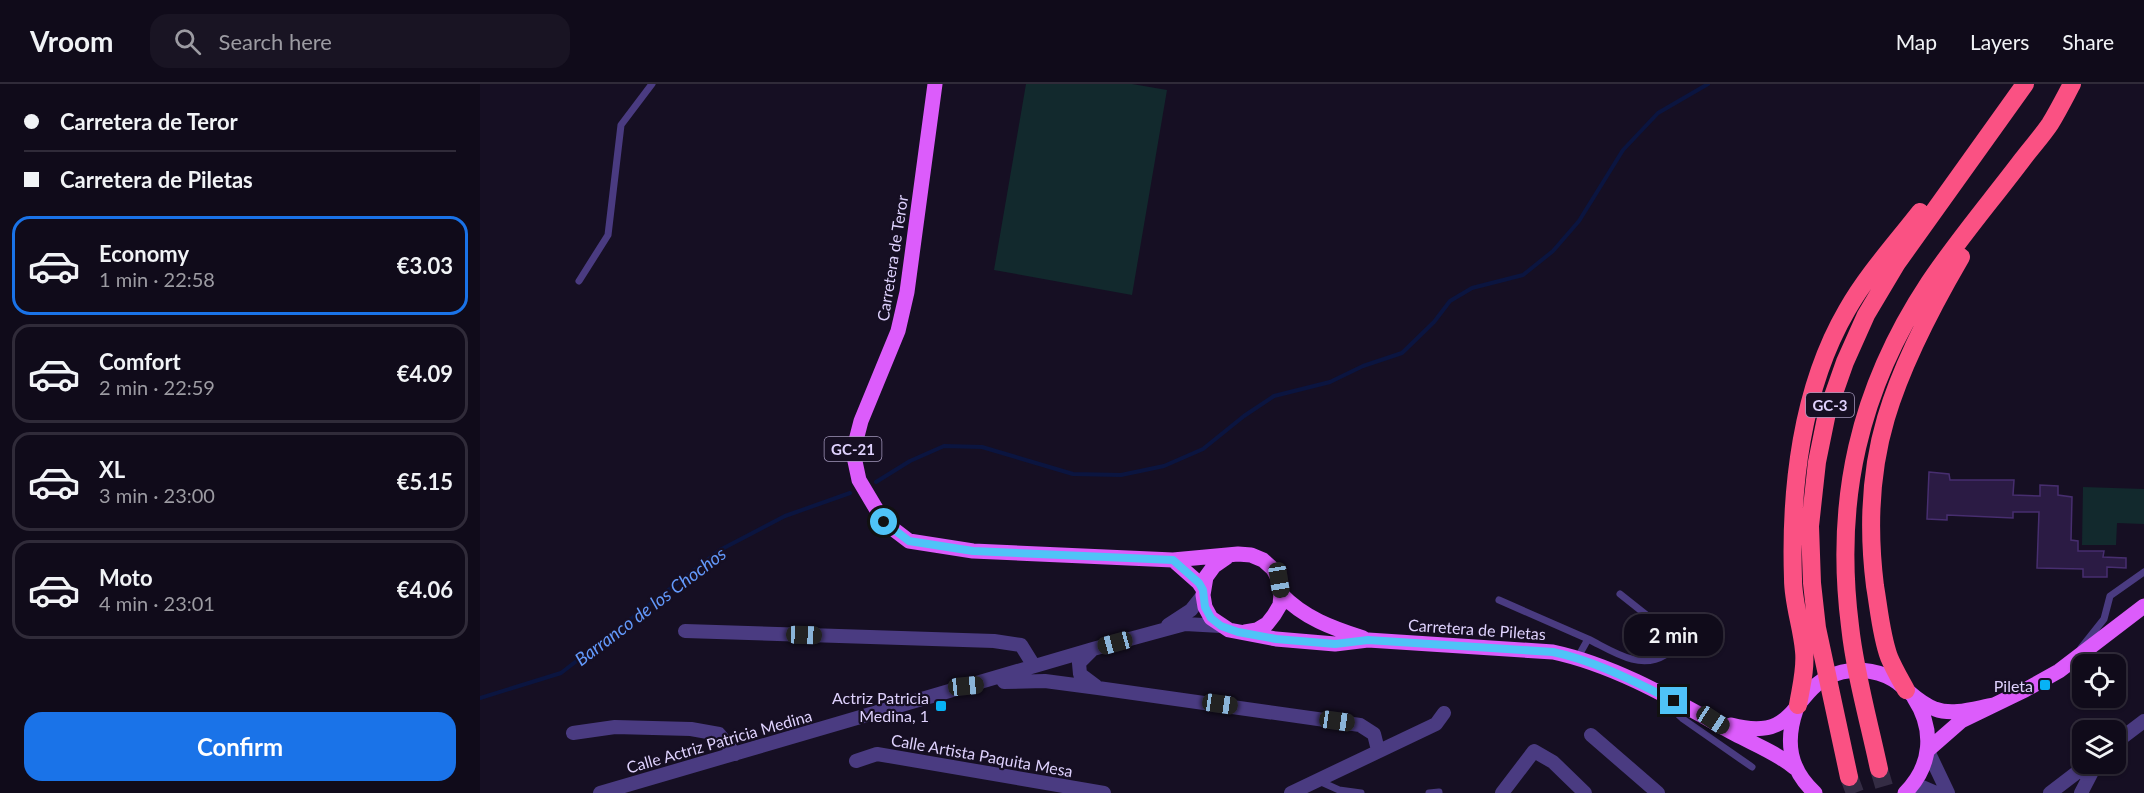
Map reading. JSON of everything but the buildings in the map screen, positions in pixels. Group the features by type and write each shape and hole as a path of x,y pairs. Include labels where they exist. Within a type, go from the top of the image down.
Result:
{"highway":[{"name":"GC-3","path":"1879,768 1850,628 1845,582 1844,530 1850,474 1862,425 1899,333 1929,283 2049,124 2072,84"},
{"name":"GC-3","path":"1849,777 1817,628 1812,583 1809,526 1817,462 1827,414 1845,362 1866,315 1892,271 2023,89"},
{"path":"1798,706 1804,651 1793,583 1792,527 1797,475 1807,414 1827,351 1846,311 1867,279 1967,151 2023,89"},
{"path":"1909,693 1889,656 1879,610 1872,560 1873,478 1886,418 1911,354 1938,295 1962,256 2020,181 2049,124"}],"main road":[{"name":"Carretera de Teror","path":"935,84 908,292 898,331 861,421 853,452 859,480 884,522 909,541 973,551 1173,560"},
{"name":"GC-21","path":"1173,560 1238,554 1251,555 1263,560 1273,569 1279,580 1281,594 1292,605 1327,627 1368,640"},
{"path":"1203,592 1206,576 1214,566 1225,558 1238,554"},
{"path":"1173,560 1199,583 1205,607 1211,618 1221,626"},
{"path":"1245,632 1257,630 1267,624 1280,605 1281,594"},
{"name":"GC-21","path":"2081,654 2144,606"},
{"name":"GC-21","path":"1221,626 1229,630 1276,639 1335,644 1368,640"},
{"name":"Carretera de Piletas","path":"1368,640 1553,652 1578,657 1713,720"},
{"name":"GC-21","path":"1928,750 1960,721 2042,680 2072,660"},
{"name":"GC-21","path":"1713,720 1744,728 1764,729 1783,721 1808,692 1823,680 1841,672 1860,670 1881,674 1896,681 1925,705 1942,711 1953,712 1994,705"},
{"name":"GC-21","path":"1908,789 1923,769 1928,750 1928,730 1922,710 1909,693"},
{"name":"GC-21","path":"1798,706 1790,727 1790,748 1795,768 1805,784 1815,793"},
{"name":"GC-21","path":"1713,720 1780,756 1795,768"}],"street":[{"name":"Calle Actriz Patricia Medina","path":"1159,632 1191,610 1203,592"},
{"name":"Calle Actriz Patricia Medina","path":"600,793 1185,624 1221,626"},
{"path":"685,631 994,641 1021,645 1034,666"},
{"path":"1093,649 1078,663 1080,674 1098,687"},
{"path":"966,686 1021,680 1098,687 1360,725 1374,734 1378,750"},
{"path":"1291,793 1436,724 1444,712"},
{"path":"2126,735 2144,721"},
{"path":"573,733 615,727 691,729 719,734 735,754"},
{"path":"1591,735 1658,793"},
{"path":"1928,750 1948,793"},
{"path":"1502,793 1534,751 1553,762 1585,793"},
{"name":"Calle Artista Paquita Mesa","path":"856,761 877,754 1104,793"},
{"path":"2050,793 2074,774"},
{"path":"2081,793 2091,774"},
{"path":"1908,789 1922,787 1936,793"}],"lane":[{"path":"579,281 608,235 621,125 652,84"},
{"path":"2077,654 2104,619 2110,596 2144,572"},
{"path":"1499,600 1632,660 1652,660 1666,654 1678,640 1620,594"},
{"path":"1578,657 1588,639"},
{"path":"1655,692 1683,719 1752,768"},
{"path":"1317,780 1339,790 1361,793"},
{"path":"1429,793 1439,792"}],"green space":[{"path":"1026,84 1132,84 1167,90 1132,295 994,270"},
{"path":"2083,487 2144,489 2144,524 2117,523 2116,545 2082,545"}],"waterway":[{"name":"Barranco de los Chochos","path":"876,482 910,461 944,446 982,447 1073,474 1121,475 1164,466 1203,449 1244,416 1274,396 1330,382 1363,366 1402,353 1434,322 1450,301 1472,288 1523,275 1553,251 1579,221 1623,150 1658,113 1708,84"},
{"name":"Barranco de los Chochos","path":"480,698 561,673 720,550 785,516 850,493"}],"tunnel":[{"path":"1879,769 1886,793"},
{"path":"1849,777 1855,793"}],"place":[{"name":"Pileta","path":"2045,685"},
{"name":"Actriz Patricia Medina, 1","path":"941,706"}],"route":[{"path":"884,522 909,541 973,551 1173,560 1199,583 1203,590 1205,607 1211,618 1229,630 1276,639 1335,644 1368,640 1553,652 1578,657 1674,701"}]}
